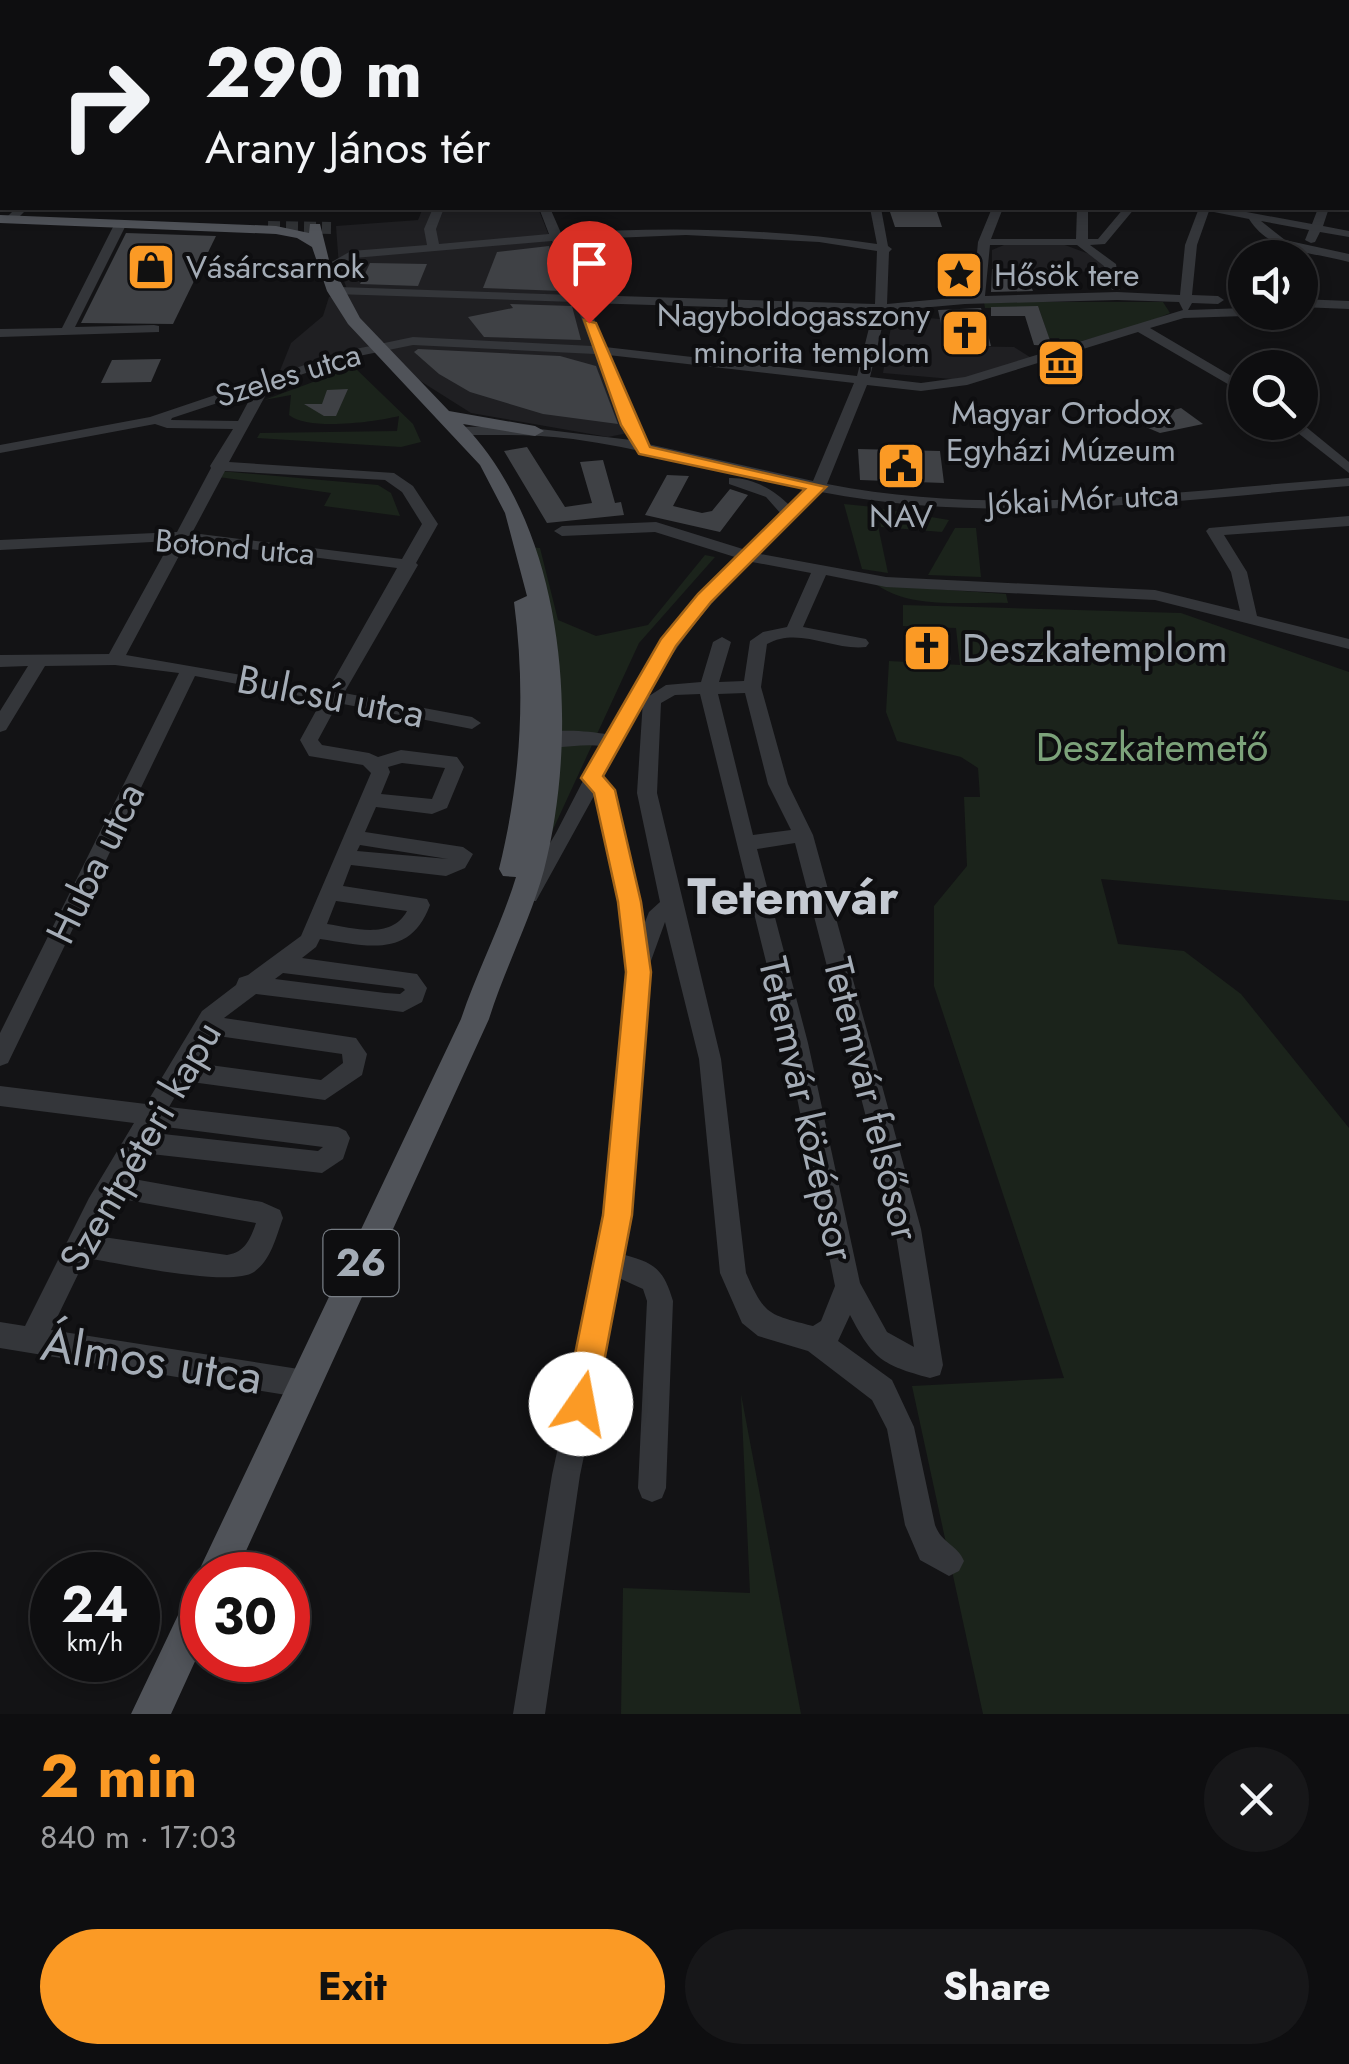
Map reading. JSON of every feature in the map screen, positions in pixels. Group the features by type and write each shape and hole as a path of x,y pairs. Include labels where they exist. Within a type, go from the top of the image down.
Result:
{"main road":[{"path":"312,235 323,210"},
{"path":"9,215 312,235"},
{"path":"9,215 312,235"},
{"name":"26","path":"227,1552 475,1019 499,950 519,909 546,792 524,602 498,516 442,414 375,348 339,291 312,235"},
{"path":"442,414 535,431"},
{"path":"482,456 493,442 535,431"},
{"name":"26","path":"459,440 482,456 517,518 547,633 542,743 501,912 499,950"},
{"path":"152,1714 180,1653"}],"street":[{"path":"434,248 430,228 437,210"},
{"path":"546,210 586,297 598,350 629,425 644,450"},
{"path":"519,909 561,842 610,741 668,644 704,598 818,487 864,381 880,308 886,249 876,210"},
{"path":"979,299 984,242 995,210"},
{"path":"1082,210 1082,245"},
{"path":"984,242 1100,242 1127,210"},
{"path":"1182,314 1187,299 1191,245 1206,210"},
{"path":"1220,210 1349,234"},
{"path":"1311,240 1323,210"},
{"path":"1252,215 1259,228 1279,240"},
{"path":"66,332 121,223"},
{"path":"327,268 351,255 728,229 833,238 886,249"},
{"path":"1082,245 1110,264 1116,288"},
{"path":"1318,248 1348,254"},
{"path":"339,291 880,308 979,299 1228,300"},
{"path":"1318,306 1349,311"},
{"path":"1318,312 1349,311"},
{"name":"Szeles utca","path":"0,449 179,416 375,348 429,340 598,350 864,381 946,385 1182,314 1228,313"},
{"path":"0,333 154,329"},
{"path":"1142,329 1228,380"},
{"path":"115,659 259,387"},
{"name":"Szeles utca","path":"155,419 168,424 240,426"},
{"path":"603,443 618,438 629,425"},
{"path":"459,440 535,431 818,487"},
{"path":"1313,440 1349,470"},
{"path":"672,456 772,494 789,514"},
{"path":"217,466 398,480 430,524 309,740 311,746 377,764 401,756 450,762 454,768 440,803 432,807 370,800"},
{"name":"Jókai Mór utca","path":"818,487 914,502 994,505 1349,482"},
{"name":"Jókai Mór utca","path":"1249,616 1239,572 1214,531 1349,521"},
{"path":"562,531 656,527 748,556 819,572 942,588 1155,596 1249,616 1349,644"},
{"name":"Botond utca","path":"0,545 181,536 410,565"},
{"path":"819,572 792,634 860,643"},
{"name":"Tetemvár felsősor","path":"792,634 767,635 759,641 752,687 778,784 802,835 908,1229 930,1365"},
{"path":"722,642 708,688 752,687"},
{"name":"Bulcsú utca","path":"40,660 115,659 472,723"},
{"path":"0,661 40,660"},
{"path":"0,726 40,660"},
{"name":"Huba utca","path":"0,1056 190,670"},
{"name":"Tetemvár középsor","path":"848,1286 830,1330 815,1340 767,1327 751,1314 732,1272 710,1059 646,792 652,700 672,689 708,688 797,1043 848,1286 878,1341 905,1358 930,1365"},
{"path":"542,743 610,741"},
{"name":"Szentpéteri kapu","path":"32,1340 110,1186 206,1025 247,984 309,941 381,772 377,764"},
{"path":"530,1714 566,1475 610,1264 638,972 629,902 604,790 592,778"},
{"path":"746,844 802,835"},
{"path":"313,930 404,936 416,921 420,905 329,892"},
{"path":"638,972 656,918 670,904"},
{"path":"247,984 404,1004 414,996 416,988 409,980 280,964"},
{"path":"179,1071 325,1090 354,1068 356,1054 348,1045 206,1025"},
{"path":"0,1096 338,1138 335,1151 322,1162 136,1142"},
{"path":"79,1245 227,1267 244,1264 268,1232 271,1218 262,1213 110,1186"},
{"path":"610,1264 636,1270 654,1282 660,1301 652,1488"},
{"name":"Álmos utca","path":"0,1335 305,1384"},
{"path":"815,1340 882,1390 900,1427 930,1550 949,1561"}],"shaded area":[{"path":"422,210 539,210 628,433 608,437 471,413 414,377 383,342 279,373 291,343 323,316 329,297 348,292 339,267 336,226 418,220"},
{"path":"1062,244 1103,259 1112,272 992,270 992,250 1004,245"},
{"path":"893,315 940,319 947,346 1014,347 1033,359 963,380 883,373"}],"green space":[{"path":"984,302 1163,302 1170,313 1139,326 1062,346 1059,338 1049,338 1039,309 985,308"},
{"path":"354,367 413,424 421,442 401,447 257,438 260,433 397,431 399,416 359,423 311,423 289,415 291,395 264,400"},
{"path":"220,471 378,485 391,493 400,516 324,506 331,493 212,476"},
{"path":"844,504 874,507 888,573 862,569"},
{"path":"877,508 949,520 942,532 881,527"},
{"path":"955,528 976,528 981,577 928,575"},
{"path":"527,547 540,548 558,620 596,636 648,625 705,555 715,557 639,643 538,862"},
{"path":"877,585 1006,594 1008,603 923,601"},
{"name":"Deszkatemető","path":"903,605 1181,613 1349,672 1349,901 1101,879 1118,944 1184,951 1241,994 1349,1128 1349,1714 983,1714 912,1386 1064,1378 934,986 934,906 967,866 964,797 980,797 978,768 961,757 897,741 886,712 889,661 960,665 956,628 903,626"},
{"path":"741,1394 801,1714 621,1714 623,1588 750,1593"}],"building":[{"path":"890,212 937,212 942,227 895,227"},
{"name":"Vásárcsarnok","path":"126,233 216,236 173,324 81,323"},
{"path":"549,246 562,291 483,288 497,252"},
{"path":"370,263 427,264 418,286 360,284"},
{"path":"992,269 1008,269 1009,286 1031,286 1033,291 991,292"},
{"path":"510,304 572,306 581,340 484,337 468,317 513,308"},
{"path":"1038,306 1052,346 1034,345 1025,316 991,316 991,307"},
{"name":"Nagyboldogasszony minorita templom","path":"981,308 991,346 946,346 938,310"},
{"path":"418,349 560,356 596,366 618,424 543,414 470,392 439,374 414,352"},
{"path":"161,359 151,382 101,383 112,360"},
{"path":"348,389 336,416 324,416 304,404 322,404 327,390"},
{"path":"1181,408 1203,424 1160,433 1134,422"},
{"path":"527,447 565,507 592,503 580,462 603,460 615,503 621,502 624,515 547,523 504,451"},
{"name":"NAV","path":"858,449 940,451 944,483 860,480"},
{"path":"667,475 689,476 673,506 702,513 712,511 730,489 748,495 720,532 645,515"},
{"name":"Deszkatemplom","path":"925,636 948,637 951,660 906,660 904,644 926,645"}],"tunnel":[{"path":"268,227 331,228"}],"place":[{"name":"Vásárcsarnok","path":"151,267"},
{"name":"Hősök tere","path":"959,275"},
{"name":"Nagyboldogasszony minorita templom","path":"965,333"},
{"name":"Magyar Ortodox Egyházi Múzeum","path":"1061,363"},
{"name":"NAV","path":"901,466"},
{"name":"Deszkatemplom","path":"927,648"}],"district":[{"name":"Tetemvár","path":"793,896"}],"route":[{"path":"581,1404 618,1215 638,972 629,902 604,790 592,778 668,644 704,598 818,487 644,450 629,425 589,323"}]}
